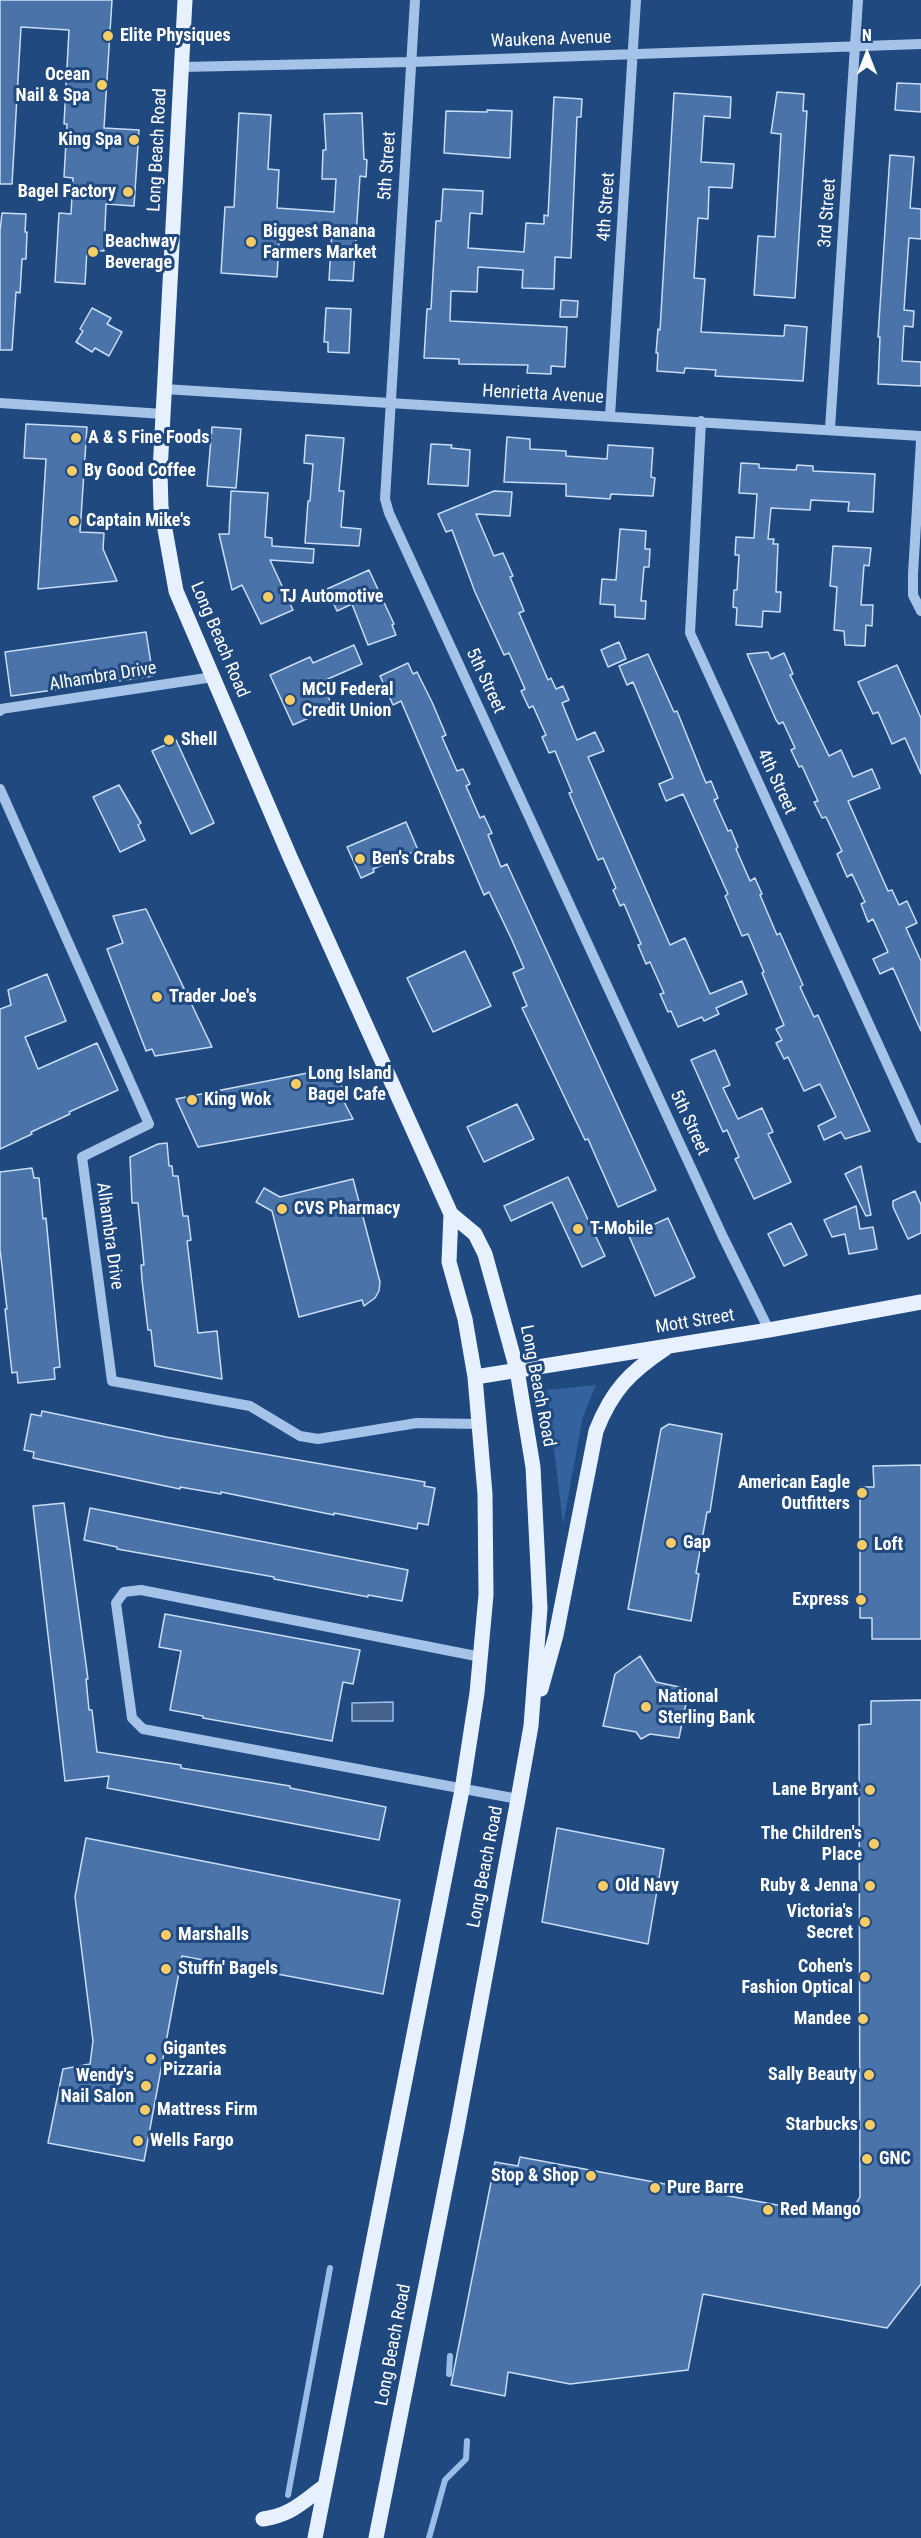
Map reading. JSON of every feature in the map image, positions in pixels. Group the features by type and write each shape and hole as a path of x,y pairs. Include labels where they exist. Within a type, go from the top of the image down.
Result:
{"main road":[{"name":"Long Beach Road","path":"186,0 160,472 168,556 176,591 290,857 451,1214 449,1263 465,1319 475,1377 485,1494 486,1595 481,1657 462,1790 357,2334 315,2538"},
{"name":"Long Beach Road","path":"376,2538 452,2151 531,1726 540,1608 533,1467 517,1370 485,1254 475,1233 451,1214"},
{"name":"Mott Street","path":"475,1377 769,1330 921,1302"},
{"path":"531,1726 556,1635 597,1431 604,1410 621,1383 635,1370 670,1346"},
{"path":"263,2519 298,2508 325,2486"}],"street":[{"name":"5th Street","path":"415,0 385,499 389,513 723,1237 769,1330"},
{"name":"4th Street","path":"610,416 636,0"},
{"name":"3rd Street","path":"830,429 858,0"},
{"name":"Waukena Avenue","path":"182,67 411,62 921,44"},
{"name":"Henrietta Avenue","path":"164,389 921,435"},
{"path":"0,403 163,414"},
{"name":"4th Street","path":"701,421 690,633 921,1138"},
{"path":"921,441 912,574 914,595 921,611"},
{"name":"Alhambra Drive","path":"0,711 1,709 213,676"},
{"name":"Alhambra Drive","path":"0,789 149,1124 82,1157 112,1381 250,1406 300,1436 318,1439 417,1423 480,1424"},
{"path":"481,1657 141,1590 124,1592 116,1603 132,1718 143,1729 518,1799"}],"shaded area":[{"path":"596,1385 583,1417 563,1524 547,1390"},
{"path":"393,1702 393,1721 352,1721 352,1703"}],"building":[{"path":"0,0 112,0 104,128 139,130 134,206 106,204 104,251 87,250 85,284 55,282 59,213 71,214 73,178 64,177 67,124 64,124 69,30 21,27 12,184 0,184"},
{"path":"897,83 921,84 921,112 895,110"},
{"path":"777,92 804,94 803,111 807,111 795,298 754,295 758,236 775,237 781,134 771,133"},
{"path":"674,93 731,97 730,118 704,116 701,162 734,164 732,188 709,187 708,219 698,218 694,278 705,279 701,332 784,336 785,325 807,327 803,381 715,376 716,370 685,368 684,373 657,371 658,353 656,353 658,329 660,330"},
{"path":"554,97 582,99 581,117 577,117 571,258 555,257 554,289 522,288 523,270 478,267 477,292 451,291 450,321 567,327 565,367 551,366 551,374 527,373 528,365 459,364 459,359 424,358 427,309 431,309 436,221 441,221 443,189 483,191 482,214 470,213 468,248 524,252 526,223 544,224 544,215 548,216"},
{"path":"487,110 512,111 510,158 444,153 446,111 487,112"},
{"path":"239,113 271,115 268,169 279,170 277,208 334,212 336,179 322,179 323,150 326,150 324,114 362,113 364,159 367,160 366,177 360,176 353,281 329,280 332,230 280,227 277,277 221,273 225,207 234,207"},
{"path":"890,155 914,157 910,208 921,209 921,239 909,238 904,310 914,311 913,327 904,326 902,361 921,362 921,386 878,384 880,337 878,337"},
{"path":"2,213 26,214 26,259 22,259 20,293 16,292 12,350 0,350"},
{"path":"561,300 578,301 577,317 560,317"},
{"path":"92,308 111,318 107,324 122,332 109,356 95,348 92,352 76,342 83,331 80,329"},
{"path":"326,308 351,309 349,353 328,352 328,342 324,342"},
{"path":"26,424 87,427 80,532 104,533 103,549 117,581 38,589 46,459 24,458"},
{"path":"212,427 241,429 236,488 207,486"},
{"path":"306,435 344,438 339,491 344,491 341,527 361,529 359,546 305,543 313,464 304,463"},
{"path":"507,437 530,439 530,449 566,451 566,456 607,459 608,445 653,448 651,477 655,478 653,496 611,494 610,499 566,496 566,484 504,482"},
{"path":"431,444 452,445 451,448 470,450 468,486 428,484"},
{"path":"741,463 759,464 759,468 796,470 797,465 813,466 813,471 875,474 873,512 848,511 849,502 811,500 810,510 771,508 768,539 774,539 773,544 778,544 776,592 781,592 780,612 763,611 762,627 736,625 737,608 733,607 734,590 737,590 739,555 735,555 736,537 754,538 757,494 739,493"},
{"path":"231,491 268,493 265,537 272,538 272,546 314,549 313,563 270,560 293,610 261,624 242,585 232,590 219,534 229,534"},
{"path":"494,491 512,492 510,516 476,514 494,556 503,553 513,576 510,577 524,611 519,613 548,680 551,678 556,689 563,686 569,700 562,703 577,740 595,732 604,751 588,757 670,945 685,938 710,994 742,981 747,994 716,1008 719,1014 704,1021 702,1017 678,1027 671,1011 668,1012 660,994 664,993 650,962 646,964 638,945 641,944 624,904 620,906 613,890 616,888 603,858 598,860 569,793 572,792 555,751 549,753 542,737 546,735 533,706 529,708 521,691 525,689 509,653 504,655 475,592 452,530 446,532 438,514"},
{"path":"620,529 646,531 645,549 650,549 649,567 644,567 641,601 646,601 645,619 615,617 615,605 600,604 602,579 616,580"},
{"path":"833,546 871,548 869,566 864,565 861,605 873,605 872,626 866,625 865,646 845,645 844,631 834,630 837,587 830,586"},
{"path":"369,570 394,624 392,625 396,635 368,645 352,604 337,611 327,589"},
{"path":"146,632 153,676 11,696 5,652"},
{"path":"619,642 626,659 608,667 601,650"},
{"path":"354,645 362,664 321,682 333,707 293,725 270,675 310,657 313,663"},
{"path":"768,652 771,659 784,653 793,674 790,675 829,756 841,750 853,777 872,769 880,788 848,801 888,891 892,890 899,905 907,901 917,923 906,928 921,961 921,1031 893,968 880,974 873,959 888,952 873,919 868,922 861,904 865,902 852,874 847,877 837,854 842,851 826,817 822,818 814,802 818,801 802,766 799,767 791,750 795,748 783,722 779,724 776,720 747,654"},
{"path":"648,654 674,712 677,711 706,783 711,781 718,798 714,800 728,831 731,830 738,847 736,849 750,881 755,878 777,935 780,933 803,985 800,987 814,1017 818,1015 870,1131 845,1139 841,1132 824,1140 818,1126 836,1117 820,1084 804,1091 788,1057 784,1059 776,1043 782,1040 776,1029 784,1025 762,973 764,972 748,934 742,936 725,896 728,894 683,794 666,801 659,784 673,778 633,682 627,685 619,666"},
{"path":"408,663 413,674 417,672 432,702 446,735 442,737 457,771 463,769 470,784 466,786 480,818 484,816 492,833 488,835 501,867 507,864 656,1190 618,1207 588,1139 585,1140 522,1008 527,1006 513,973 524,968 511,938 489,892 484,895 401,701 393,705 380,676"},
{"path":"897,665 921,718 921,774 905,738 892,744 878,712 873,714 858,682"},
{"path":"176,740 214,823 191,834 152,751"},
{"path":"119,785 141,823 138,825 145,840 120,852 93,797"},
{"path":"406,822 418,850 373,869 374,872 361,878 347,847"},
{"name":"Trader Joe's","path":"146,909 212,1047 155,1056 152,1049 146,1051 107,949 123,943 113,916"},
{"path":"465,951 491,1006 433,1032 407,978"},
{"path":"47,974 66,1021 25,1037 38,1069 97,1043 118,1090 69,1112 70,1114 0,1149 0,1009 11,1005 8,990"},
{"path":"715,1050 730,1085 723,1088 738,1119 762,1108 773,1132 768,1134 791,1182 754,1199 735,1159 739,1157 727,1130 723,1132 691,1060"},
{"path":"333,1068 346,1094 341,1096 353,1119 198,1147 176,1099"},
{"path":"517,1104 534,1139 484,1162 467,1127"},
{"path":"167,1143 169,1166 172,1166 173,1176 178,1176 183,1216 188,1216 191,1240 187,1241 198,1333 217,1331 222,1379 155,1366 142,1280 141,1265 144,1265 138,1203 132,1203 130,1157 158,1144"},
{"path":"861,1166 871,1215 866,1216 845,1174"},
{"path":"32,1168 34,1178 39,1178 43,1219 46,1218 60,1367 54,1368 55,1379 18,1383 17,1372 12,1373 5,1309 7,1309 0,1249 0,1172"},
{"name":"T-Mobile","path":"568,1177 605,1256 582,1267 552,1202 511,1221 504,1206"},
{"name":"CVS Pharmacy","path":"353,1179 380,1282 379,1291 375,1298 364,1306 362,1300 299,1317 272,1211 256,1202 264,1188 280,1197"},
{"path":"915,1191 921,1205 921,1233 908,1239 893,1207 893,1201"},
{"path":"856,1206 860,1229 873,1227 877,1249 849,1254 845,1234 832,1237 824,1220"},
{"path":"668,1218 695,1277 655,1296 629,1236"},
{"path":"791,1223 807,1255 784,1266 768,1234"},
{"path":"42,1411 166,1437 425,1482 424,1486 435,1488 428,1525 418,1523 417,1529 221,1492 221,1494 180,1487 180,1489 33,1458 34,1452 24,1450 31,1414 41,1416"},
{"name":"Gap","path":"669,1424 722,1434 710,1512 707,1512 696,1573 699,1574 691,1621 628,1609 661,1429"},
{"path":"921,1465 921,1639 872,1639 872,1618 860,1618 860,1487 874,1487 873,1466"},
{"path":"64,1503 88,1679 86,1679 89,1710 92,1710 97,1752 181,1765 181,1768 290,1786 290,1788 386,1807 379,1840 107,1788 109,1776 65,1781 33,1506"},
{"path":"90,1508 408,1570 402,1601 368,1595 368,1597 274,1579 274,1577 117,1549 117,1547 84,1540"},
{"path":"165,1614 360,1650 353,1684 343,1682 332,1741 170,1710 181,1651 159,1647"},
{"name":"National Sterling Bank","path":"640,1656 656,1682 689,1689 679,1738 650,1734 641,1739 636,1732 603,1726 615,1674"},
{"path":"921,1700 921,2284 887,2328 703,2294 688,2370 570,2384 508,2372 505,2396 451,2385 495,2162 518,2166 520,2157 847,2218 860,2197 859,1725 871,1724 871,1701"},
{"name":"Old Navy","path":"557,1828 664,1849 648,1944 542,1922"},
{"path":"86,1838 400,1900 383,1994 182,1956 144,2161 48,2143 63,2069 90,2064 93,2041 75,1897"}],"waterway":[{"path":"288,2495 330,2268"},
{"path":"449,2374 450,2356"},
{"path":"429,2538 445,2480 466,2459 467,2441"}],"place":[{"name":"Elite Physiques","path":"108,36"},
{"name":"Ocean Nail & Spa","path":"102,85"},
{"name":"King Spa","path":"134,140"},
{"name":"Bagel Factory","path":"128,192"},
{"name":"Biggest Banana Farmers Market","path":"251,242"},
{"name":"Beachway Beverage","path":"93,252"},
{"name":"A & S Fine Foods","path":"76,438"},
{"name":"By Good Coffee","path":"72,471"},
{"name":"Captain Mike's","path":"74,521"},
{"name":"TJ Automotive","path":"268,597"},
{"name":"MCU Federal Credit Union","path":"290,700"},
{"name":"Shell","path":"169,740"},
{"name":"Ben's Crabs","path":"360,859"},
{"name":"Trader Joe's","path":"157,997"},
{"name":"Long Island Bagel Cafe","path":"296,1084"},
{"name":"King Wok","path":"192,1100"},
{"name":"CVS Pharmacy","path":"282,1209"},
{"name":"T-Mobile","path":"578,1229"},
{"name":"American Eagle Outfitters","path":"862,1493"},
{"name":"Gap","path":"671,1543"},
{"name":"Loft","path":"862,1545"},
{"name":"Express","path":"861,1600"},
{"name":"National Sterling Bank","path":"646,1707"},
{"name":"Lane Bryant","path":"870,1790"},
{"name":"The Children's Place","path":"874,1844"},
{"name":"Old Navy","path":"603,1886"},
{"name":"Ruby & Jenna","path":"870,1886"},
{"name":"Victoria's Secret","path":"865,1922"},
{"name":"Marshalls","path":"166,1935"},
{"name":"Stuffn' Bagels","path":"166,1969"},
{"name":"Cohen's Fashion Optical","path":"865,1977"},
{"name":"Mandee","path":"863,2019"},
{"name":"Gigantes Pizzaria","path":"151,2059"},
{"name":"Sally Beauty","path":"869,2075"},
{"name":"Wendy's Nail Salon","path":"146,2086"},
{"name":"Mattress Firm","path":"145,2110"},
{"name":"Starbucks","path":"870,2125"},
{"name":"Wells Fargo","path":"138,2141"},
{"name":"GNC","path":"867,2159"},
{"name":"Stop & Shop","path":"591,2176"},
{"name":"Pure Barre","path":"655,2188"},
{"name":"Red Mango","path":"768,2210"}]}
